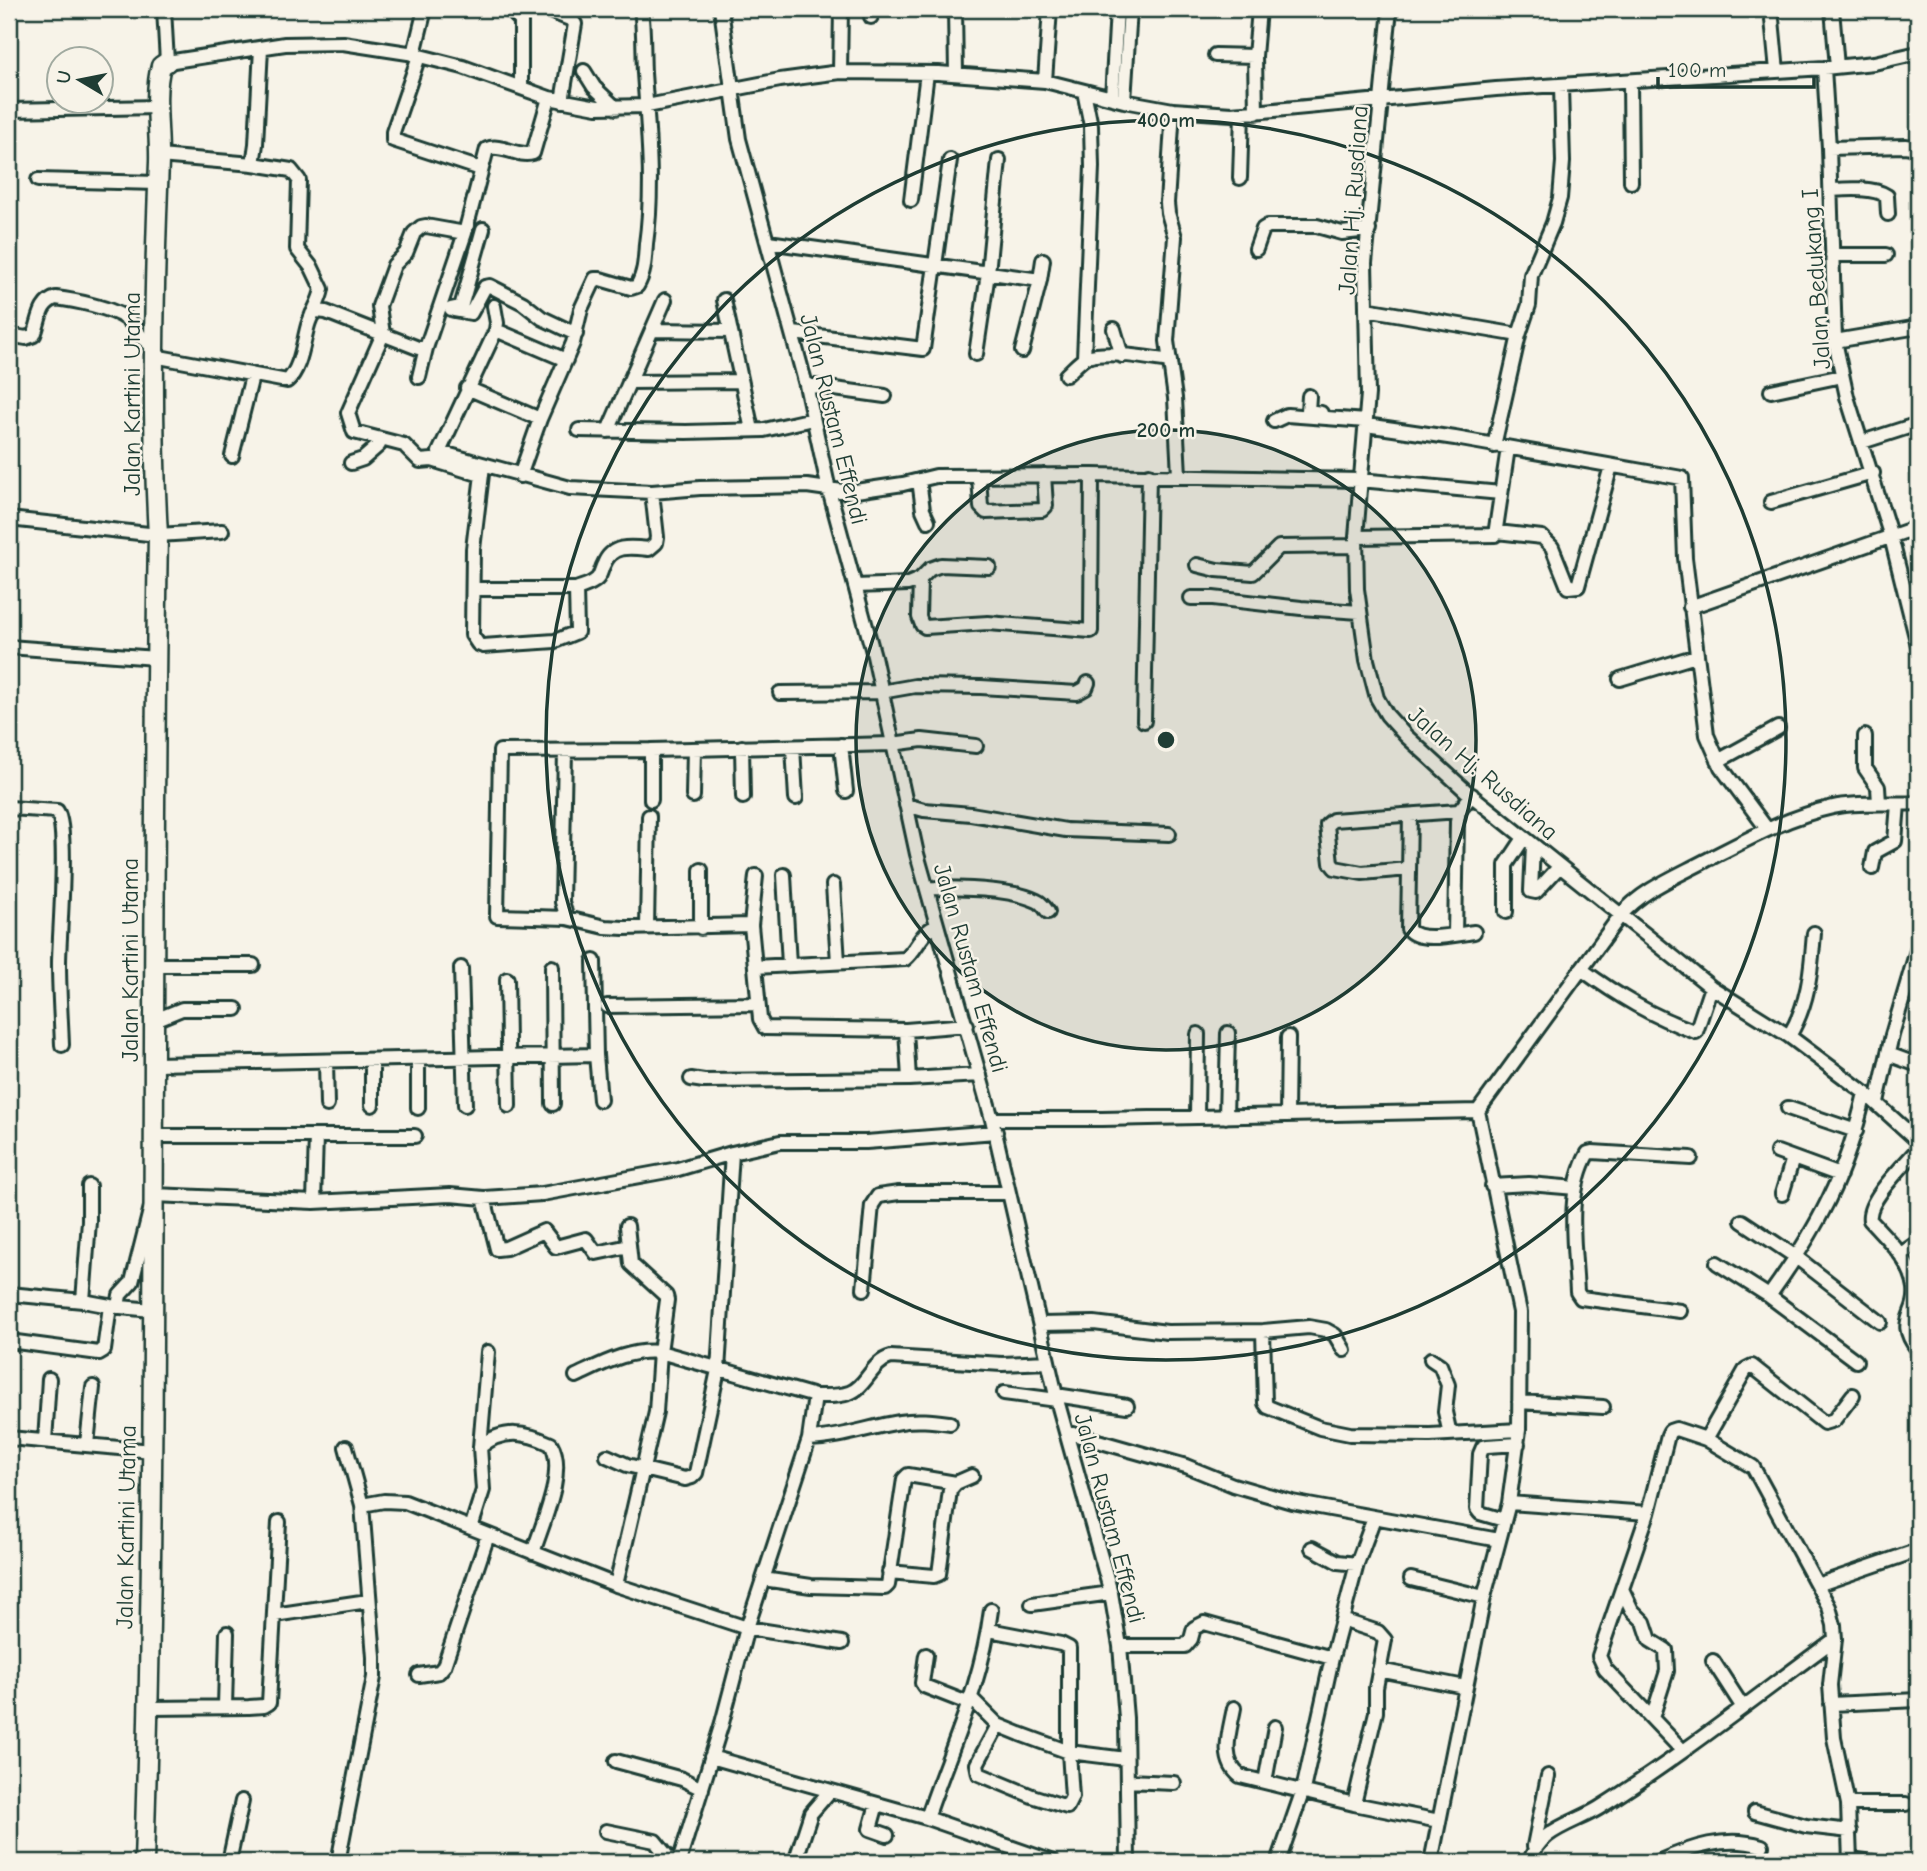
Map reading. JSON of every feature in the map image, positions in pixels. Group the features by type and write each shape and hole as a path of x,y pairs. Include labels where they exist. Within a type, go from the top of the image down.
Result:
{"street":[{"path":"164,9 167,62 285,44 343,43 417,55 463,67 556,100 615,108 647,106 780,80 840,72 956,74 1045,81 1173,110 1256,113 1496,89 1830,67 1918,53"},
{"path":"425,9 417,55 393,132 393,140 481,169"},
{"path":"509,9 521,21 522,88"},
{"path":"520,476 540,419 576,334 581,309 595,279 631,288 637,286 642,275 649,220 651,165 641,9"},
{"name":"Jalan Rustam Effendi","path":"721,9 739,139 793,332 829,490 856,586 906,805 937,926 996,1132 1048,1362 1111,1593 1120,1646 1126,1718 1128,1862"},
{"path":"840,72 841,9"},
{"path":"955,9 956,74"},
{"path":"1045,81 1050,9"},
{"path":"1115,98 1117,9"},
{"path":"1115,98 1130,9"},
{"path":"1256,113 1255,56 1259,9"},
{"name":"Jalan Hj. Rusdiana","path":"1390,9 1365,263 1368,394 1356,542 1357,589 1370,680 1387,715 1405,736 1472,795 1711,987 1789,1036 1877,1102 1918,1141"},
{"path":"1771,9 1777,71"},
{"name":"Jalan Bedukang I","path":"1832,9 1829,148 1835,341 1842,376 1873,473 1918,645"},
{"path":"419,377 489,147 526,155 533,153 556,100 575,22 547,10"},
{"path":"253,164 261,48"},
{"path":"1215,55 1255,56"},
{"name":"Jalan Kartini Utama","path":"144,1862 149,1708 155,1136 153,965 158,535 154,351 159,73 161,66 167,62"},
{"path":"584,71 594,87 615,108"},
{"path":"911,200 927,73"},
{"path":"1630,81 1631,182"},
{"path":"1497,532 1501,492 1501,447 1520,335 1530,299 1531,275 1553,223 1560,198 1563,162 1561,86"},
{"path":"1086,91 1091,126 1093,356"},
{"path":"9,110 158,107"},
{"path":"1173,110 1167,203 1175,237 1166,327 1175,398 1179,475"},
{"path":"1240,178 1242,113"},
{"path":"1829,148 1918,148"},
{"path":"9,335 26,338 34,335 43,307 46,302 56,298 113,312 127,319 140,338 154,351 252,376 282,381 291,378 322,289 313,268 297,249 299,180 291,170 159,156"},
{"path":"793,332 923,349 950,160"},
{"path":"976,354 988,273 999,160"},
{"path":"38,180 158,183"},
{"path":"1831,190 1868,190 1885,194 1888,214"},
{"path":"465,233 426,226 414,233 406,253 394,265 380,303 383,334 348,413 354,432 404,445 419,461 432,460 570,488 652,492 699,488 807,486 849,492 936,477 1044,475 1179,475 1360,480 1501,492"},
{"path":"1256,249 1263,229 1268,226 1317,226 1342,233 1369,230"},
{"path":"454,310 461,307 482,229"},
{"path":"768,242 1040,280"},
{"path":"1832,255 1886,256"},
{"path":"1022,351 1043,260"},
{"path":"440,306 471,313 485,287 490,286 523,303 542,318 576,334"},
{"path":"608,431 665,300"},
{"path":"724,300 752,430"},
{"path":"482,470 439,452 496,330 494,306"},
{"path":"1366,309 1520,335"},
{"path":"312,314 316,311 326,312 418,348 426,348"},
{"path":"1835,341 1918,327"},
{"path":"1114,329 1122,356"},
{"path":"496,330 566,360"},
{"path":"652,330 731,331"},
{"path":"1066,374 1093,356 1170,361"},
{"path":"232,456 252,376"},
{"path":"1771,391 1842,376"},
{"path":"629,382 741,381"},
{"path":"806,385 885,396"},
{"path":"467,388 540,419"},
{"path":"1309,396 1308,411 1682,478 1685,558 1703,718 1718,761 1767,829"},
{"path":"1274,421 1287,415 1366,421"},
{"path":"579,430 764,430 813,419"},
{"path":"1862,442 1918,424"},
{"path":"351,463 371,452 379,445 379,440"},
{"path":"1197,565 1217,570 1253,573 1279,547 1492,535 1497,532 1542,537 1552,547 1570,589 1578,586 1611,466"},
{"path":"482,470 473,549 472,635 478,644 483,646 555,641 574,634 578,629 576,589"},
{"path":"1771,502 1873,473"},
{"path":"979,476 981,507 986,512 1042,510 1046,506 1044,475"},
{"path":"920,579 919,617 925,626 988,623 1091,631 1096,475"},
{"path":"1144,721 1149,475"},
{"path":"919,480 922,510 928,521"},
{"path":"473,589 576,589 595,582 606,558 616,550 630,547 649,549 656,543 652,492"},
{"path":"9,519 158,535 222,531"},
{"path":"1690,607 1918,527"},
{"path":"856,586 908,584 920,579 929,569 941,565 989,567"},
{"path":"1191,598 1213,597 1360,612"},
{"path":"9,647 156,658"},
{"path":"1620,679 1696,656"},
{"path":"780,693 881,692 915,686 1077,693 1086,688 1088,683"},
{"path":"1718,761 1778,728"},
{"path":"1865,736 1865,768 1878,787 1879,803"},
{"path":"751,925 701,928 605,927 567,918 497,916 500,751 793,747 892,744 922,740 976,746"},
{"path":"841,745 846,792"},
{"path":"742,747 743,797"},
{"path":"793,747 796,798"},
{"path":"693,796 694,749"},
{"path":"651,750 651,800"},
{"path":"565,751 562,889 563,911 567,918"},
{"path":"1455,934 1456,837 1459,811 1472,795"},
{"path":"1431,1862 1484,1597 1508,1503 1519,1430 1520,1312 1478,1111 1620,916 1648,892 1767,829 1811,812 1858,803 1918,803"},
{"path":"1872,868 1877,850 1889,847 1895,841 1898,804"},
{"path":"906,805 924,810 971,814 1066,830 1169,834"},
{"path":"9,808 57,811 60,817 62,849 59,962 62,1045"},
{"path":"1409,869 1362,873 1339,871 1331,863 1326,825 1333,820 1459,811"},
{"path":"1410,815 1410,933 1418,937 1474,932"},
{"path":"647,927 649,816"},
{"path":"1528,841 1531,891 1536,891 1559,867"},
{"path":"1506,912 1506,865 1528,841"},
{"path":"701,870 701,928"},
{"path":"784,874 789,965"},
{"path":"756,876 751,925 760,1019 765,1028 906,1030 967,1025"},
{"path":"834,885 838,962"},
{"path":"927,888 1012,894 1035,900 1048,912"},
{"path":"755,967 905,959 924,932 937,926"},
{"path":"1789,1036 1805,1004 1810,983 1814,933"},
{"path":"1877,1102 1918,947"},
{"path":"594,961 600,1100"},
{"path":"153,965 253,965"},
{"path":"552,967 552,1104"},
{"path":"461,968 465,1105"},
{"path":"1581,969 1620,998 1663,1021 1696,1032 1711,987"},
{"path":"507,979 509,1106"},
{"path":"607,1006 758,1004"},
{"path":"155,1020 182,1009 236,1009"},
{"path":"906,1030 909,1079"},
{"path":"1226,1116 1228,1033"},
{"path":"1197,1117 1198,1034"},
{"path":"1287,1115 1288,1037"},
{"path":"1888,1054 1918,1065"},
{"path":"155,1064 596,1055"},
{"path":"418,1059 418,1108"},
{"path":"372,1060 372,1105"},
{"path":"326,1061 327,1105"},
{"path":"691,1079 704,1082 909,1079 980,1075"},
{"path":"1769,1296 1815,1228 1840,1175 1856,1131 1865,1093"},
{"path":"1788,1108 1856,1131"},
{"path":"992,1119 1478,1111"},
{"path":"9,1341 91,1354 102,1353 114,1307 120,1295 132,1282 154,1195 314,1202 450,1195 484,1198 542,1194 678,1169 780,1142 866,1142 996,1132"},
{"path":"155,1136 415,1136"},
{"path":"314,1202 317,1136"},
{"path":"1918,1149 1873,1202 1869,1214 1870,1220 1901,1254 1915,1289 1907,1330 1909,1338 1918,1350"},
{"path":"1680,1311 1581,1298 1574,1207 1576,1188 1586,1157 1592,1152 1691,1158"},
{"path":"1777,1152 1840,1175"},
{"path":"607,1455 643,1470 685,1479 696,1473 718,1370 732,1153"},
{"path":"1782,1195 1793,1158"},
{"path":"1492,1186 1529,1184 1576,1188"},
{"path":"83,1301 89,1186"},
{"path":"864,1289 872,1205 878,1196 899,1193 1009,1194"},
{"path":"484,1198 497,1249 506,1248 543,1231 549,1235 556,1247 583,1239 589,1241 596,1253 629,1246"},
{"path":"1742,1220 1796,1257 1880,1322"},
{"path":"616,1585 656,1412 666,1296 633,1268 627,1226"},
{"path":"1901,1254 1918,1242"},
{"path":"1717,1263 1769,1296 1856,1361"},
{"path":"9,1294 152,1310"},
{"path":"1041,1324 1105,1323 1167,1332 1263,1331 1309,1327 1326,1330 1335,1335 1344,1350"},
{"path":"1263,1331 1264,1400 1268,1407 1305,1423 1334,1432 1370,1434 1450,1434 1519,1430"},
{"path":"576,1376 615,1359 648,1350 815,1396 852,1392 877,1364 891,1357 1002,1364 1048,1362"},
{"path":"471,1528 483,1490 480,1447 488,1352"},
{"path":"1432,1359 1440,1365 1448,1385 1445,1412 1450,1434"},
{"path":"1706,1439 1746,1369 1752,1366 1824,1423 1834,1420 1853,1395"},
{"path":"45,1441 49,1379"},
{"path":"87,1444 93,1387"},
{"path":"1004,1393 1127,1405"},
{"path":"679,1862 747,1628 808,1439 815,1396"},
{"path":"1519,1402 1603,1407"},
{"path":"808,1439 856,1434 902,1421 950,1423"},
{"path":"1682,1750 1600,1660 1600,1650 1623,1591 1648,1513 1670,1431 1676,1429 1706,1439 1753,1467 1832,1616 1835,1639 1831,1678 1833,1738 1848,1804 1850,1861 1874,1862"},
{"path":"1066,1432 1186,1466 1233,1485 1292,1502 1499,1540"},
{"path":"480,1447 505,1433 513,1433 551,1444 556,1451 554,1486 533,1553"},
{"path":"9,1438 152,1451"},
{"path":"1504,1520 1480,1513 1477,1509 1481,1450 1487,1446 1518,1444"},
{"path":"338,1862 374,1677 362,1505 346,1447"},
{"path":"763,1579 811,1586 887,1587 904,1479 908,1475 956,1483"},
{"path":"889,1572 934,1576 939,1574 950,1490 956,1483 972,1476"},
{"path":"362,1505 384,1501 405,1502 616,1585 747,1628 842,1643"},
{"path":"1508,1503 1648,1513"},
{"path":"1278,1862 1303,1790 1332,1658 1357,1564 1374,1518"},
{"path":"149,1708 264,1706 269,1703 279,1522"},
{"path":"419,1675 439,1672 444,1666 488,1535"},
{"path":"1312,1548 1338,1562 1357,1564"},
{"path":"1817,1585 1910,1553"},
{"path":"1411,1579 1484,1597"},
{"path":"1623,1591 1632,1610 1644,1622 1650,1640 1666,1650 1667,1671 1651,1717"},
{"path":"1032,1604 1111,1593"},
{"path":"274,1615 368,1601"},
{"path":"927,1818 971,1702 989,1630 991,1610"},
{"path":"1342,1620 1378,1632 1384,1637 1385,1646 1374,1698 1376,1712 1354,1804"},
{"path":"1120,1646 1185,1646 1197,1625 1204,1623 1332,1658"},
{"path":"989,1630 1061,1644 1069,1648 1070,1804 1064,1807 979,1774 977,1764 998,1725"},
{"path":"225,1706 227,1633"},
{"path":"1532,1856 1545,1836 1602,1806 1835,1639"},
{"path":"926,1655 922,1683 924,1686 971,1702 998,1725 1069,1752 1126,1759"},
{"path":"1713,1661 1742,1706"},
{"path":"1379,1670 1465,1687"},
{"path":"1831,1704 1918,1700"},
{"path":"1234,1708 1227,1753 1233,1770 1240,1776 1354,1804 1439,1821"},
{"path":"1265,1782 1275,1727"},
{"path":"711,1757 927,1818 1053,1862"},
{"path":"616,1761 682,1779 702,1789"},
{"path":"1532,1856 1548,1776"},
{"path":"1127,1781 1174,1783"},
{"path":"795,1862 811,1813 830,1791"},
{"path":"229,1862 242,1801"},
{"path":"877,1804 870,1829 887,1835"},
{"path":"1848,1804 1906,1804"},
{"path":"1755,1812 1806,1826 1850,1831"},
{"path":"606,1831 655,1841 672,1862"},
{"path":"1658,1862 1700,1846 1717,1843 1743,1841 1762,1846"}]}
